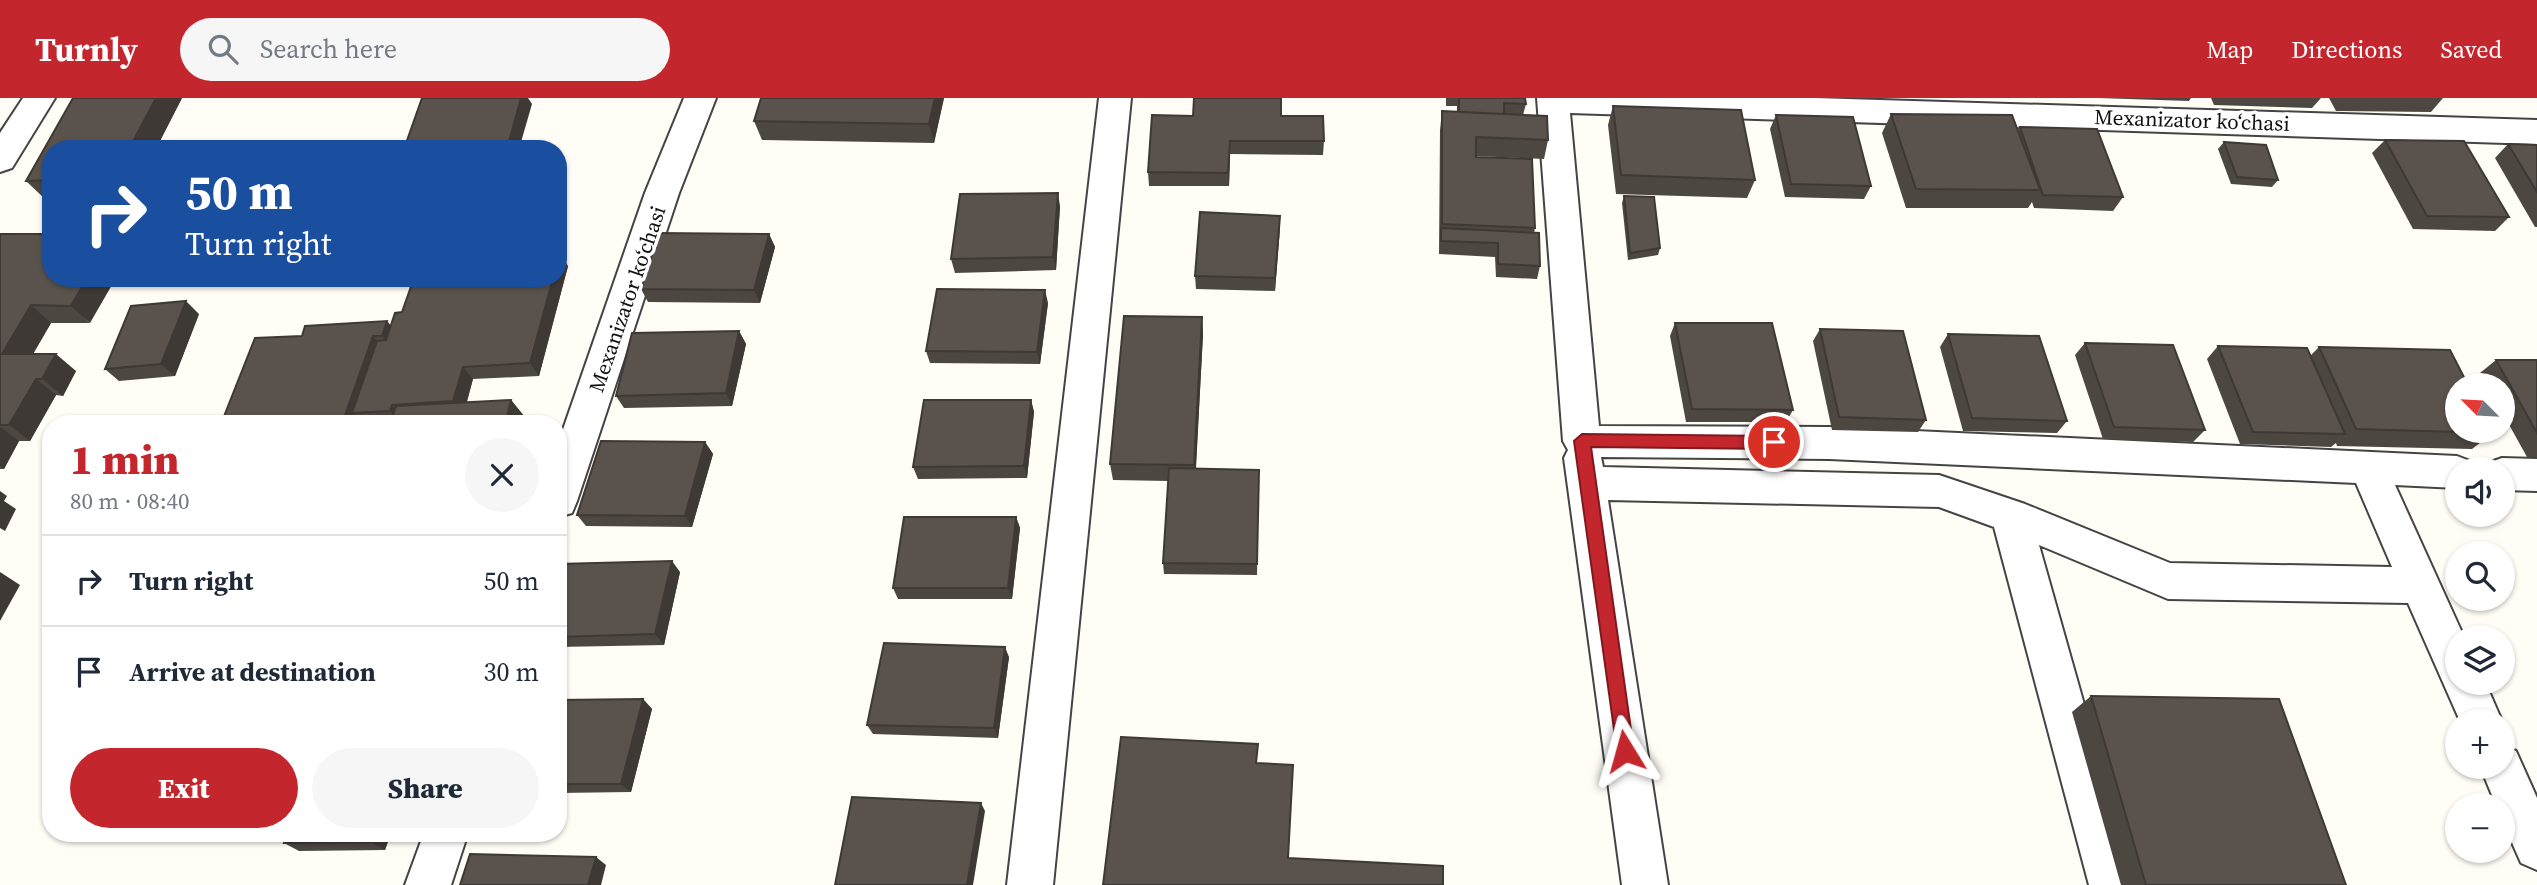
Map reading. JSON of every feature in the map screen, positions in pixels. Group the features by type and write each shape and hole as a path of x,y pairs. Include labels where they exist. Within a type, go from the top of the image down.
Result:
{"street":[{"path":"0,160 39,98"},
{"name":"Mexanizator koʻchasi","path":"567,475 663,193 700,98"},
{"path":"1030,885 1115,98"},
{"path":"2434,98 2450,128"},
{"path":"1553,100 1586,483 1645,885"},
{"name":"Mexanizator koʻchasi","path":"1553,100 2537,132"},
{"path":"1582,441 1829,443 2445,471"},
{"path":"2368,468 2445,641"},
{"path":"2515,474 2537,475"},
{"path":"1586,483 1939,491 2011,516 2168,581 2420,585"},
{"path":"2011,516 2112,885"},
{"path":"2507,779 2537,848"},
{"path":"428,885 443,842"}],"building":[{"path":"73,98 156,98 134,140 49,140"},
{"path":"422,98 521,98 509,140 407,140"},
{"path":"761,98 935,98 929,124 754,121"},
{"path":"1194,98 1281,98 1281,116 1323,116 1324,141 1230,141 1228,173 1148,172 1152,115 1193,116"},
{"path":"1459,98 1525,98 1526,104 1504,103 1504,114 1459,112"},
{"path":"1613,106 1741,110 1755,180 1621,175"},
{"path":"1442,111 1547,116 1548,140 1476,137 1476,157 1532,159 1535,228 1442,224"},
{"path":"1891,114 2012,115 2040,190 1916,189"},
{"path":"1776,115 1853,117 1871,186 1791,184"},
{"path":"2020,127 2097,129 2123,197 2043,195"},
{"path":"2385,140 2464,141 2509,217 2427,216"},
{"path":"2224,142 2266,145 2278,180 2237,177"},
{"path":"2508,144 2537,145 2537,192"},
{"path":"42,153 42,180 26,181"},
{"path":"1058,193 1053,257 951,259 960,194"},
{"path":"1624,196 1654,197 1660,248 1630,253"},
{"path":"1200,212 1280,216 1275,278 1195,276"},
{"path":"1441,228 1539,233 1540,266 1498,264 1498,243 1441,241"},
{"path":"659,233 769,234 754,290 641,289"},
{"path":"0,234 42,234 42,287 82,287 71,306 31,305 2,354 56,354 42,379 36,379 9,425 0,425"},
{"path":"411,287 551,287 530,363 463,367 453,401 392,405 390,411 352,413 377,341 386,340 395,313 402,312"},
{"path":"937,289 1045,290 1037,352 926,351"},
{"path":"186,301 161,364 105,369 131,306"},
{"path":"1124,316 1202,317 1194,465 1110,464"},
{"path":"387,321 382,336 373,336 345,415 225,415 255,338 302,336 305,326"},
{"path":"1675,323 1772,323 1793,410 1692,409"},
{"path":"1820,329 1903,331 1926,420 1839,417"},
{"path":"739,331 726,393 616,396 632,333"},
{"path":"1948,334 2039,336 2067,421 1972,418"},
{"path":"2085,343 2173,345 2205,430 2114,427"},
{"path":"2218,346 2307,348 2345,434 2253,432"},
{"path":"2319,347 2450,350 2462,373 2445,373 2445,432 2356,429"},
{"path":"2496,360 2537,360 2537,433 2515,394 2515,373 2503,373"},
{"path":"511,400 507,415 393,415 396,406"},
{"path":"924,400 1031,400 1024,466 913,467"},
{"path":"601,441 705,442 685,516 577,515"},
{"path":"1169,468 1259,470 1257,564 1163,563"},
{"path":"904,517 1016,517 1008,588 893,588"},
{"path":"672,561 655,634 567,637 567,564"},
{"path":"884,643 1005,647 994,728 867,725"},
{"path":"2091,696 2279,699 2346,885 2146,885"},
{"path":"643,699 621,784 567,784 567,700"},
{"path":"1121,737 1258,744 1256,763 1293,765 1288,858 1443,866 1443,885 1103,885"},
{"path":"852,797 981,803 967,885 835,885"},
{"path":"284,842 371,842 284,843"},
{"path":"470,854 596,857 588,885 460,885"}],"route":[{"path":"1625,751 1582,441 1774,442"}]}
